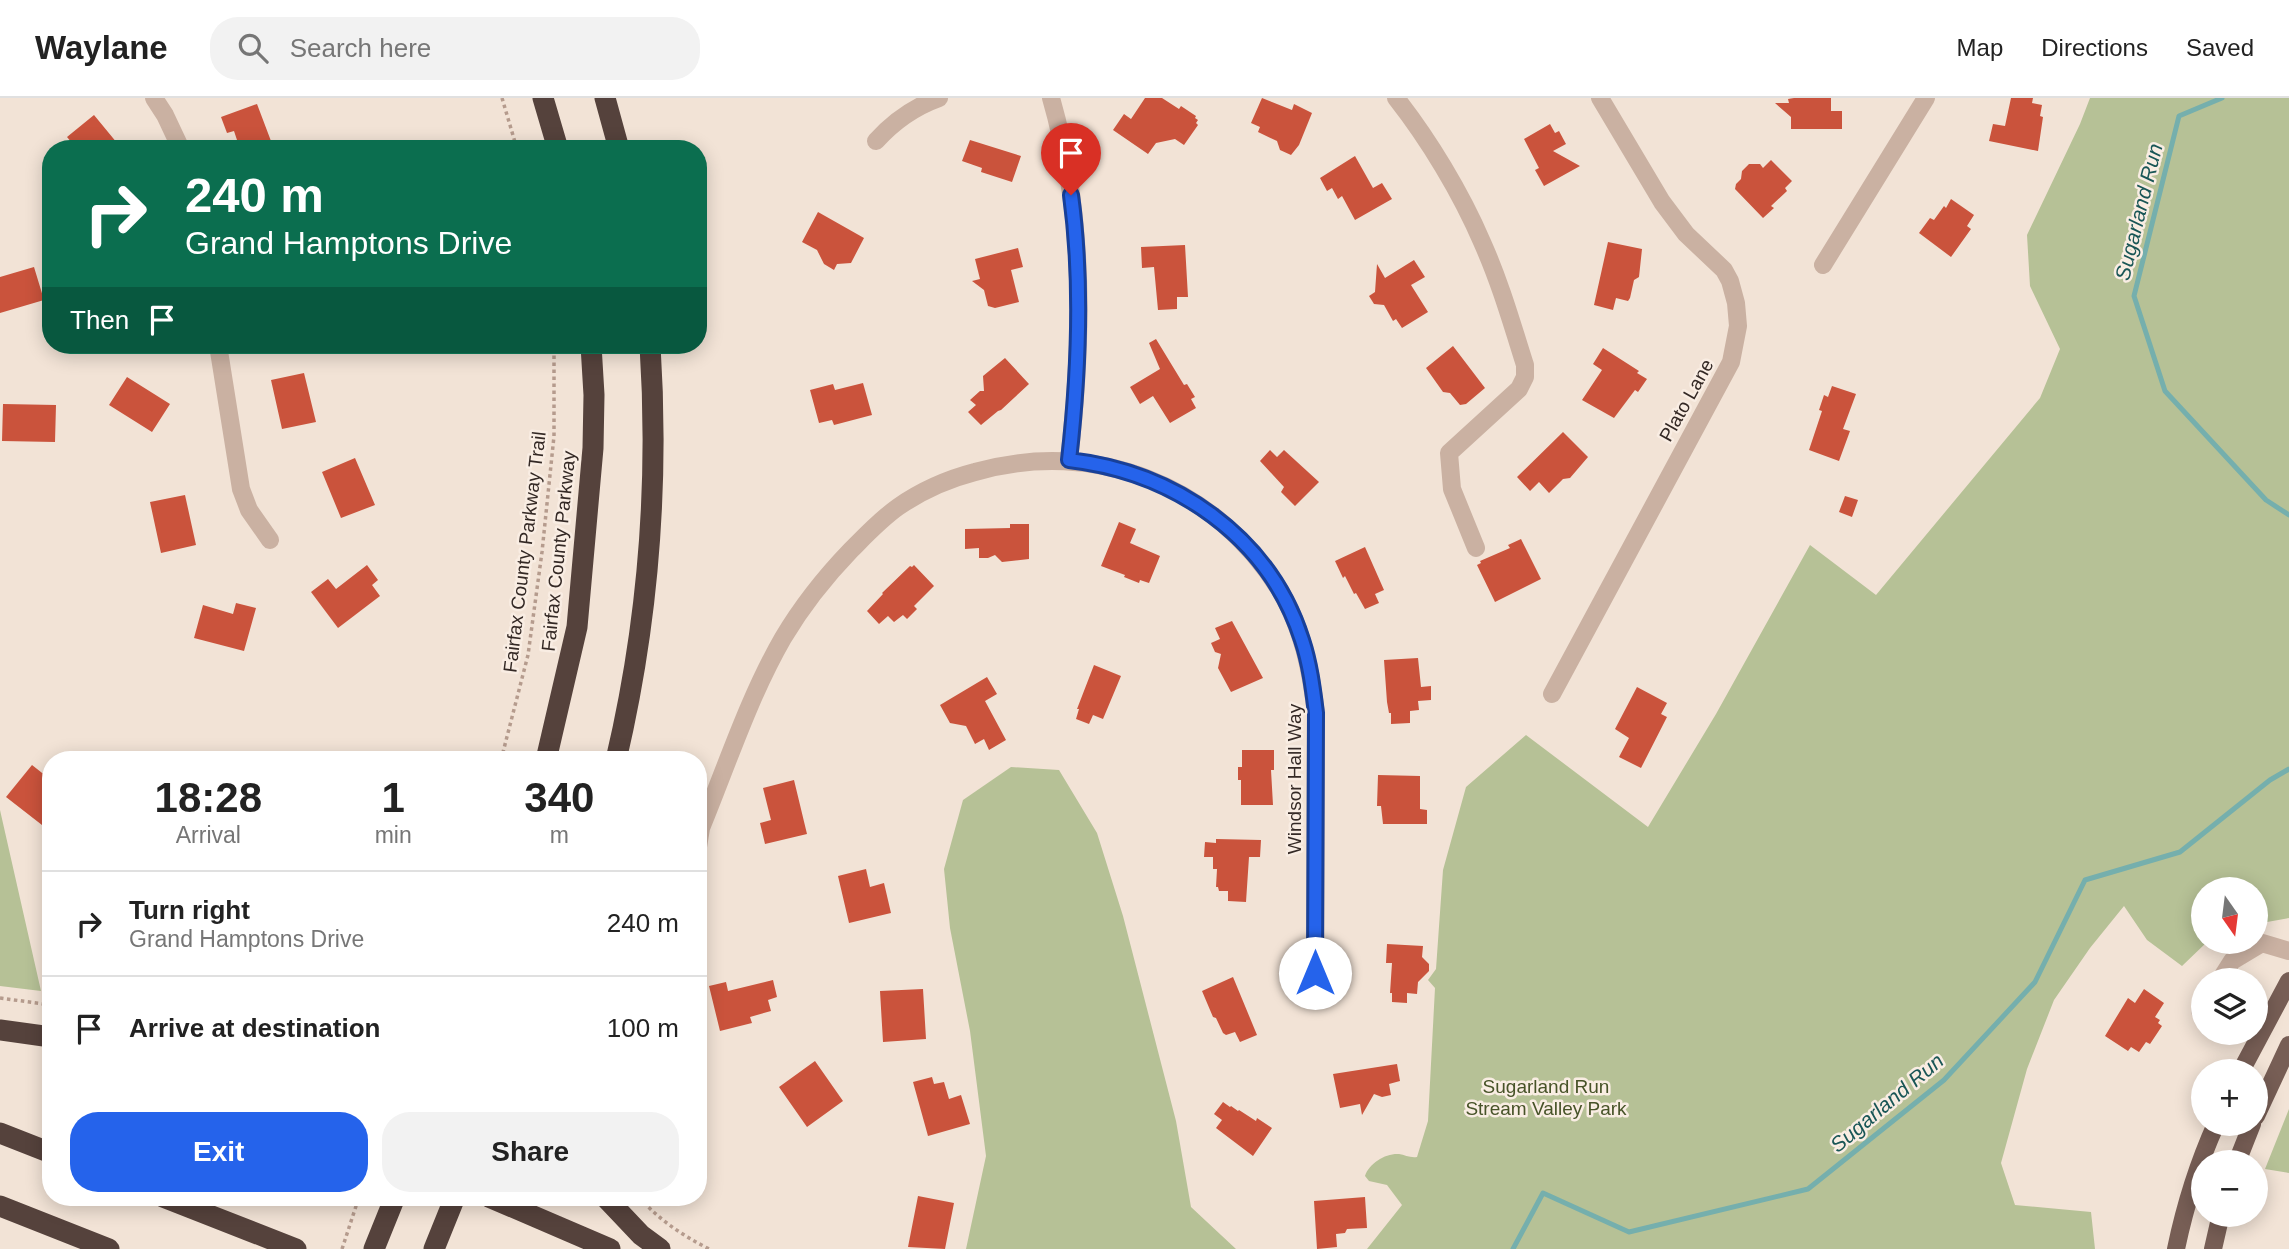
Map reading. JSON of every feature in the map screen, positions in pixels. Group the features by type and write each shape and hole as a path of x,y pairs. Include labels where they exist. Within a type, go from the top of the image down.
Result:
{"highway":[{"path":"543,98 555,140"},
{"path":"605,98 617,140"},
{"name":"Fairfax County Parkway","path":"548,751 577,627 593,448 592,354"},
{"path":"618,751 629,706 650,543 653,386 651,354"},
{"path":"0,1030 42,1036"},
{"path":"0,1133 42,1149"},
{"path":"0,1206 110,1249"},
{"path":"186,1206 296,1249"},
{"path":"374,1249 391,1206"},
{"path":"435,1247 451,1206"},
{"path":"510,1206 610,1249"},
{"path":"613,1206 634,1229 660,1249"}],"main road":[{"path":"2247,1059 2289,981"},
{"path":"2268,1090 2289,1045"},
{"path":"2176,1249 2200,1160 2211,1136"},
{"path":"2213,1249 2218,1227"}],"street":[{"path":"154,98 177,140"},
{"path":"876,141 901,117 939,98"},
{"path":"1051,98 1068,175 1076,234 1080,298 1069,460"},
{"path":"1396,98 1414,121 1460,197 1482,241 1525,365 1525,377 1519,389 1449,453 1452,489 1476,548"},
{"name":"Plato Lane","path":"1552,694 1731,362 1738,326 1736,303 1724,270 1686,234 1662,202 1600,98"},
{"path":"1823,265 1926,98"},
{"path":"219,354 241,489 249,510 270,540"},
{"name":"Windsor Hall Way","path":"707,813 763,678 783,638 806,603 835,567 897,507 927,490 995,466 1069,460 1130,471 1190,499 1217,518 1263,565 1296,622 1312,677 1316,713 1315,973"},
{"path":"2228,968 2232,961 2262,943 2289,951"}],"path":[{"path":"502,98 514,140"},
{"name":"Fairfax County Parkway Trail","path":"503,751 528,655 540,565 554,436 554,354"},
{"path":"0,998 42,1004"},
{"path":"342,1249 357,1206"},
{"path":"647,1206 671,1228 709,1249"}],"green space":[{"name":"Sugarland Run Stream Valley Park","path":"2090,98 2289,98 2289,918 2268,922 2268,877 2191,877 2191,954 2194,954 2182,966 2147,940 2124,906 2090,948 2054,1000 2027,1069 2001,1163 2015,1205 2091,1212 2095,1249 1367,1249 1402,1205 1387,1185 1369,1181 1365,1176 1367,1171 1374,1163 1389,1155 1417,1157 1428,1121 1435,988 1428,980 1436,969 1443,870 1466,787 1526,735 1648,827 1716,714 1810,545 1876,595 2040,398 2060,349 2030,286 2027,235"},
{"path":"1011,767 1059,770 1097,833 1123,916 1176,1121 1191,1207 1236,1249 966,1249 986,1156 970,1031 950,928 944,869 963,800"},
{"path":"0,810 41,991 0,986"},
{"path":"2289,1109 2289,1173 2268,1170 2268,1162"}],"building":[{"path":"1145,98 1162,98 1196,116 1198,125 1184,145 1175,139 1156,143 1148,154 1113,130 1124,114 1131,119"},
{"path":"1262,98 1292,110 1294,104 1312,113 1299,145 1291,155 1280,150 1277,141 1258,132 1260,127 1251,123"},
{"path":"1831,98 1831,111 1842,111 1842,129 1791,129 1791,117 1775,103 1789,103 1788,99"},
{"path":"2011,98 2033,98 2032,103 2042,105 2038,151 1989,141 1993,124 2005,126"},
{"path":"257,104 271,140 237,140 234,131 227,133 221,117"},
{"path":"94,115 115,140 70,140 67,137"},
{"path":"1550,124 1555,133 1559,131 1566,144 1553,151 1580,166 1544,186 1535,170 1539,168 1524,139"},
{"path":"970,140 1021,156 1012,182 981,172 982,168 962,161"},
{"path":"1355,156 1373,188 1382,183 1392,199 1355,220 1342,196 1338,199 1332,188 1327,191 1320,178"},
{"path":"1771,160 1792,181 1785,188 1787,191 1771,206 1774,208 1763,218 1735,189 1742,171 1749,164 1760,164 1763,168"},
{"path":"1951,199 1974,215 1967,226 1971,229 1951,257 1919,233 1930,218 1934,220 1944,206 1946,208"},
{"path":"818,212 864,238 851,263 837,264 834,270 824,264 817,250 802,242"},
{"path":"1608,242 1642,249 1639,277 1634,280 1630,298 1628,301 1616,298 1613,310 1594,305"},
{"path":"1185,245 1188,297 1177,297 1177,309 1158,310 1154,267 1142,268 1141,247"},
{"path":"1018,248 1023,267 1011,270 1019,302 995,308 988,306 984,290 972,281 980,279 975,259"},
{"path":"1414,260 1425,277 1411,285 1428,312 1402,328 1396,319 1393,321 1384,305 1374,304 1369,296 1375,292 1377,264 1385,278"},
{"path":"34,267 42,301 0,313 0,277"},
{"path":"1156,339 1184,385 1187,384 1195,397 1191,399 1196,408 1170,423 1153,396 1140,404 1130,387 1160,369 1149,343"},
{"path":"1453,346 1485,388 1466,404 1460,405 1450,393 1443,392 1426,368"},
{"path":"1603,348 1647,379 1614,418 1582,400 1602,370 1593,364"},
{"path":"1005,358 1029,384 981,425 968,412 976,405 970,400 980,391 984,391 983,376"},
{"path":"304,373 316,422 282,429 271,380"},
{"path":"127,377 170,404 152,432 109,405"},
{"path":"863,383 872,415 834,425 832,420 819,423 810,390 833,384 835,390"},
{"path":"1832,386 1856,394 1843,429 1850,431 1839,461 1809,450 1822,411 1819,410 1824,395 1828,397"},
{"path":"3,404 56,405 55,442 2,441"},
{"path":"1563,432 1588,457 1570,478 1563,479 1549,493 1539,482 1530,491 1517,477"},
{"path":"1270,450 1277,457 1284,450 1319,482 1295,506 1281,492 1284,487 1260,461"},
{"path":"355,458 375,505 341,518 322,472"},
{"path":"185,495 196,545 161,553 150,502"},
{"path":"1845,496 1858,500 1852,517 1839,512"},
{"path":"1119,522 1136,529 1130,543 1160,556 1149,583 1140,580 1139,583 1101,566"},
{"path":"1010,524 1029,524 1029,559 1002,562 995,555 979,558 979,548 965,549 965,529 1010,528"},
{"path":"1521,539 1541,579 1495,602 1477,565 1480,561 1510,548 1508,545"},
{"path":"1365,547 1384,590 1375,594 1379,603 1365,609 1345,576 1343,578 1335,561"},
{"path":"367,565 378,580 372,585 380,596 338,628 311,592 328,579 336,589"},
{"path":"914,565 934,586 914,606 917,609 907,619 903,615 894,622 888,616 879,624 867,611 882,593"},
{"path":"236,603 256,608 244,651 194,638 203,605 233,614"},
{"path":"1232,621 1263,678 1231,692 1218,668 1221,654 1215,652 1211,643 1220,639 1215,628"},
{"path":"1418,658 1421,687 1431,686 1431,700 1418,701 1419,710 1410,711 1410,723 1391,724 1384,660"},
{"path":"1094,665 1121,676 1103,719 1093,715 1089,724 1076,719 1077,709"},
{"path":"987,677 997,694 985,701 1006,740 989,750 984,739 975,744 966,726 950,723 940,705"},
{"path":"1637,687 1667,703 1661,714 1667,717 1641,768 1619,757 1629,738 1615,729"},
{"path":"1242,750 1274,750 1274,770 1271,770 1273,805 1241,805 1238,767 1242,767"},
{"path":"32,765 42,773 42,825 6,797"},
{"path":"1378,775 1420,776 1420,809 1427,810 1427,824 1383,824 1381,806 1377,806"},
{"path":"794,780 807,834 765,844 760,823 771,820 763,788"},
{"path":"1216,839 1261,840 1260,857 1249,857 1246,902 1228,901 1228,891 1219,891 1216,887 1217,869 1213,869 1213,857 1204,857 1205,842 1216,843"},
{"path":"866,869 870,887 884,883 891,913 849,923 838,876"},
{"path":"1387,944 1423,946 1422,957 1429,964 1429,971 1418,982 1417,994 1407,993 1407,1003 1392,1002 1392,963 1386,963"},
{"path":"1233,977 1257,1035 1240,1042 1235,1032 1226,1035 1223,1033 1202,991"},
{"path":"773,980 777,997 768,1000 771,1011 750,1017 752,1023 720,1031 709,986 726,982 728,991"},
{"path":"923,989 926,1039 883,1042 880,991"},
{"path":"2144,989 2164,1003 2155,1017 2160,1020 2158,1023 2162,1026 2150,1044 2146,1042 2139,1052 2131,1047 2128,1051 2105,1036 2128,998 2135,1003"},
{"path":"815,1061 843,1101 807,1127 779,1087"},
{"path":"1397,1064 1400,1081 1389,1084 1391,1095 1382,1097 1374,1094 1362,1115 1360,1104 1340,1108 1333,1074"},
{"path":"932,1077 934,1084 944,1082 949,1099 961,1095 970,1124 928,1136 913,1082"},
{"path":"1223,1102 1272,1128 1253,1156 1216,1128 1222,1120 1214,1114"},
{"path":"918,1196 954,1203 945,1249 908,1247"},
{"path":"1365,1197 1367,1228 1347,1229 1345,1233 1336,1234 1337,1247 1317,1249 1314,1201"}],"waterway":[{"name":"Sugarland Run","path":"2222,98 2179,116 2134,296 2165,391 2266,500 2289,515"},
{"name":"Sugarland Run","path":"1513,1249 1543,1193 1629,1232 1808,1189 1944,1080 2035,982 2085,880 2180,852 2270,780 2289,769"}],"route":[{"path":"1071,195 1080,298 1069,460 1101,464 1146,477 1190,499 1217,518 1263,565 1282,594 1303,641 1312,677 1316,713 1315,973"}]}
